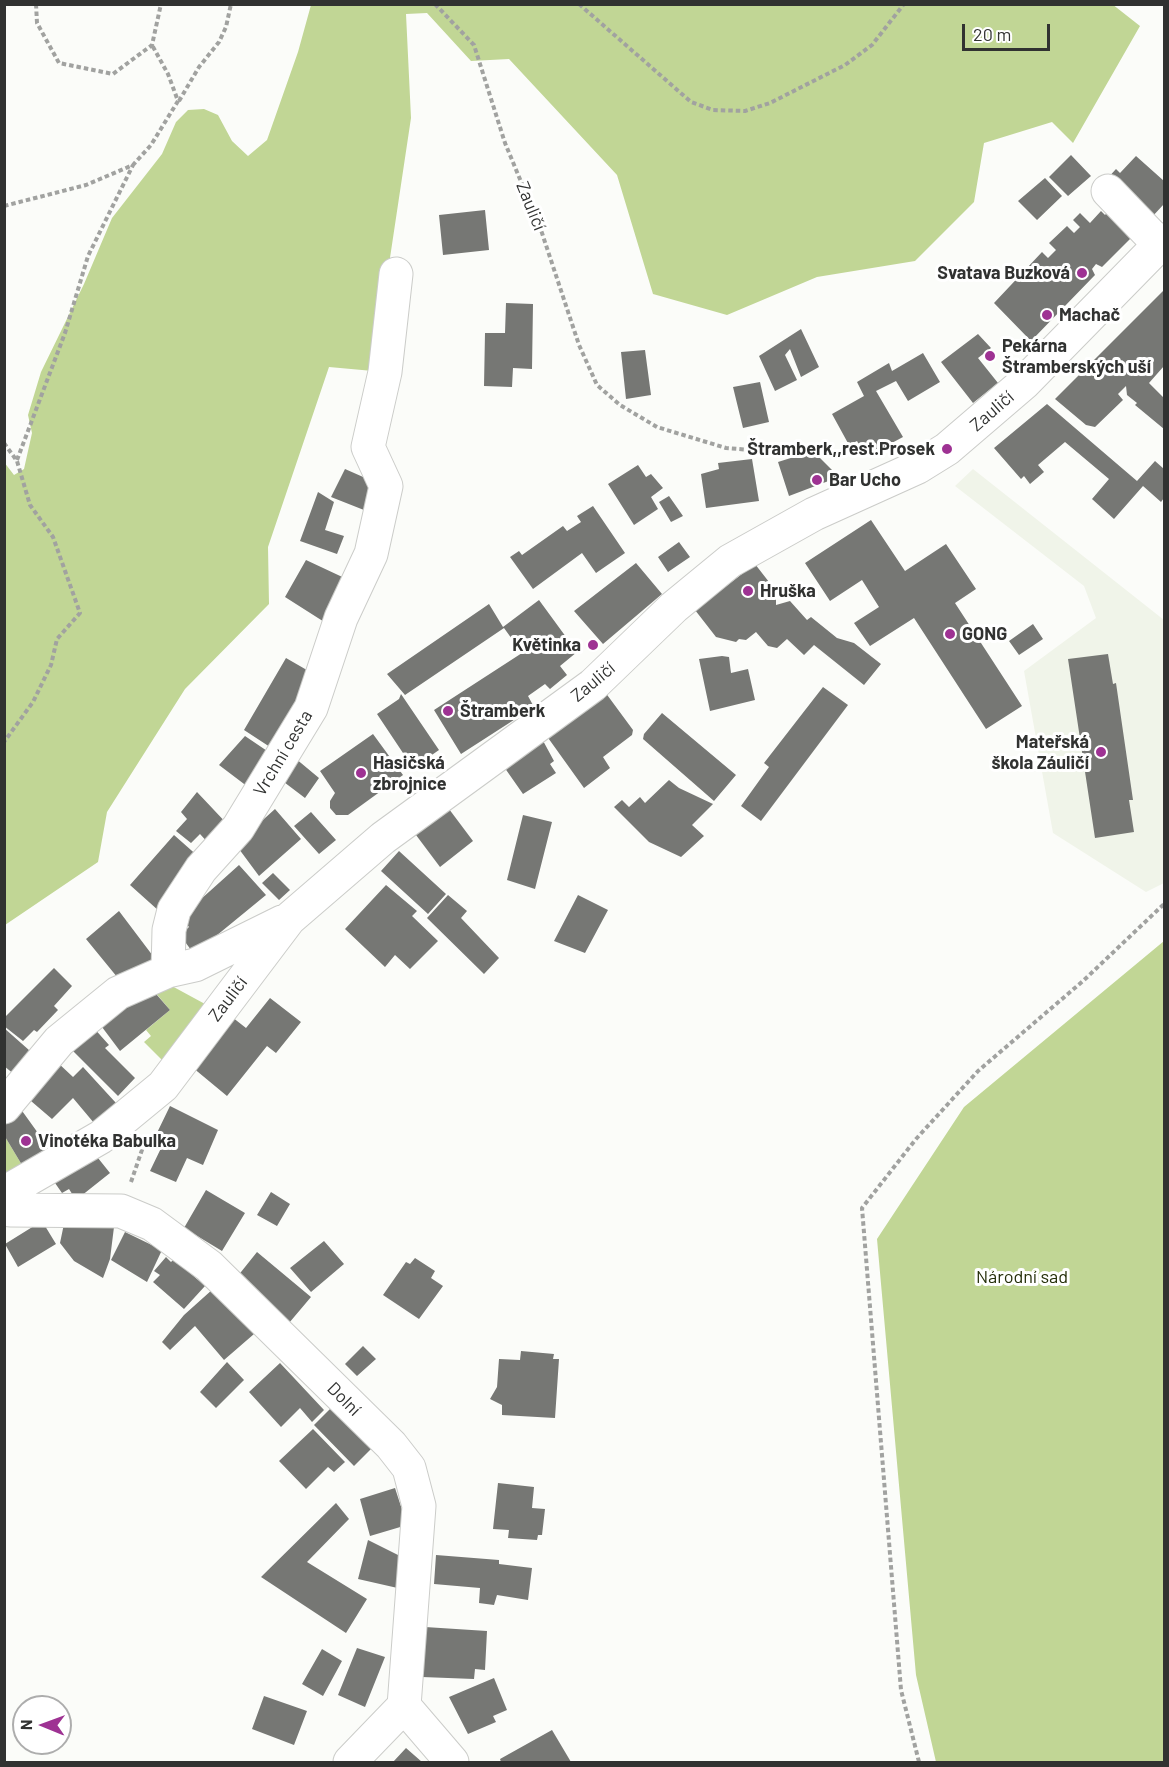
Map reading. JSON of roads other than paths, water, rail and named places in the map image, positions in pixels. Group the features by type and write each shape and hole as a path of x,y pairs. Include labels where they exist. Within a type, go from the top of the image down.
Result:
{"street":[{"path":"1108,191 1161,248"},
{"name":"Zauličí","path":"4,1193 91,1144 163,1086 289,919 383,838 593,685 674,607 730,561 814,513 918,467 947,449 1024,383 1161,248"},
{"name":"Vrchní cesta","path":"168,971 169,930 174,910 201,869 238,828 311,708 341,618 371,554 386,486 368,447 385,372 396,274"},
{"path":"4,1107 59,1041 118,993 168,971 195,965 289,919"},
{"name":"Dolní","path":"4,1203 10,1210 122,1212 152,1224 209,1266 391,1445 409,1468 419,1506 404,1706"},
{"path":"350,1762 404,1706 452,1762"}],"place":[{"name":"Svatava Buzková","path":"1082,273"},
{"name":"Machač","path":"1047,315"},
{"name":"Pekárna Štramberských uší","path":"990,356"},
{"name":"Štramberk,,rest.Prosek","path":"947,449"},
{"name":"Bar Ucho","path":"817,480"},
{"name":"Hruška","path":"748,591"},
{"name":"GONG","path":"950,634"},
{"name":"Květinka","path":"593,645"},
{"name":"Štramberk","path":"448,711"},
{"name":"Mateřská škola Záuličí","path":"1101,752"},
{"name":"Hasičská zbrojnice","path":"361,773"},
{"name":"Vinotéka Babulka","path":"26,1141"}],"park label":[{"name":"Národní sad","path":"1022,1277"}]}
